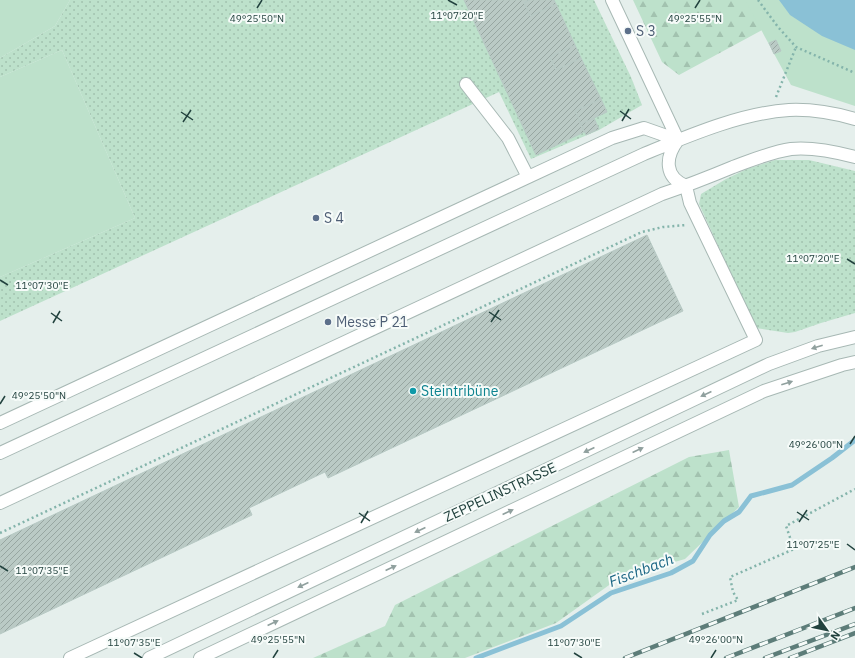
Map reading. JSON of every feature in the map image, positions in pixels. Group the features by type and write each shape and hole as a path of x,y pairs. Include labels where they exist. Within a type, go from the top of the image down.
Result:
{"street":[{"path":"612,0 678,140"},
{"path":"466,84 508,138 528,177"},
{"path":"0,453 644,154 678,140 732,121 771,112 802,110 837,114 855,119"},
{"path":"0,423 612,138 644,128 678,140"},
{"path":"678,140 669,157 669,168 673,178 686,186"},
{"path":"0,503 662,194 755,159 781,151 793,149 818,150 855,157"},
{"path":"70,658 756,340 690,203 686,186"},
{"name":"ZEPPELINSTRASSE","path":"149,658 768,364 818,346 855,337"},
{"name":"ZEPPELINSTRASSE","path":"200,658 764,391 855,362"}],"path":[{"path":"758,0 796,48 855,73"},
{"path":"771,112 796,48"},
{"path":"0,533 642,232 663,227 688,225 699,222"},
{"path":"702,614 738,600 733,592 730,577 794,549 786,526 855,489"}],"green space":[{"path":"0,0 70,0 55,26 0,58"},
{"path":"70,0 464,0 536,154 584,132 575,111 600,99 581,58 556,70 550,57 575,45 556,4 530,0 594,0 631,77 642,105 599,130 531,159 499,92 0,321 0,277 135,218 62,50 0,77 0,58 55,26"},
{"path":"633,0 779,0 790,15 679,75 662,62"},
{"path":"745,0 855,0 855,106 791,85"},
{"path":"62,50 135,218 0,277 0,77"},
{"path":"775,160 809,160 855,171 855,313 788,333 756,328 699,204 701,194 726,179 747,169"},
{"path":"729,450 739,507 685,559 619,578 556,623 465,658 313,658 385,626 395,605 689,457"}],"water":[{"path":"779,0 855,0 855,50 822,36 790,15"}],"building":[{"path":"464,0 530,0 524,3 530,16 556,4 575,45 550,57 556,70 581,58 601,99 575,111 584,132 536,155"},
{"path":"530,0 554,0 556,4 530,16 524,3"},
{"path":"776,40 781,51 774,54 769,43"},
{"path":"575,45 581,58 556,70 550,57"},
{"path":"601,99 607,112 581,124 575,111"},
{"path":"594,118 599,129 586,135 581,124"},
{"name":"Steintribüne","path":"647,235 683,311 328,478 325,472 249,508 252,515 0,634 0,540"}],"waterway":[{"name":"Fischbach","path":"476,658 561,626 611,593 671,573 693,561 710,535 724,521 739,512 751,496 792,485 832,458 855,440"}],"railway":[{"path":"625,658 855,567"},
{"path":"726,658 855,608"},
{"path":"765,658 855,624"},
{"path":"790,658 855,633"}],"place":[{"name":"S 3","path":"628,31"},
{"name":"S 4","path":"316,218"},
{"name":"Messe P 21","path":"328,322"},
{"name":"Steintribüne","path":"413,391"}]}
